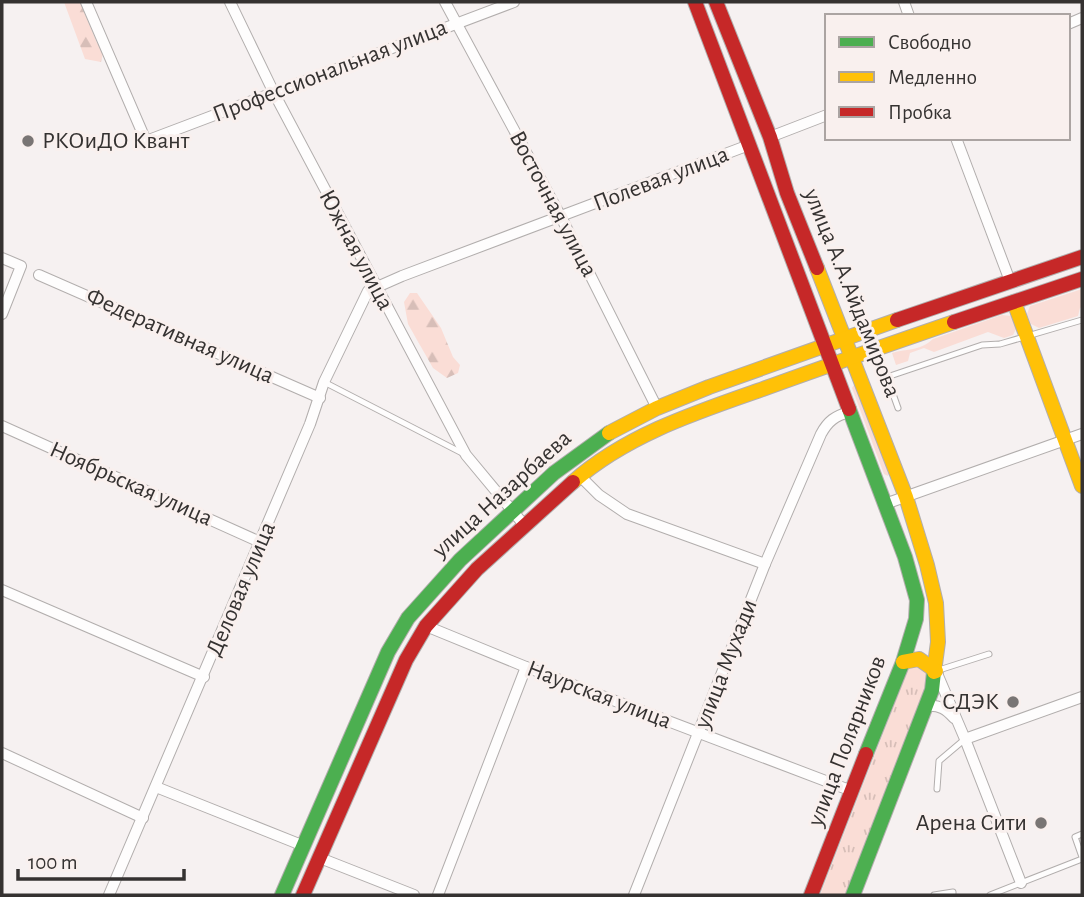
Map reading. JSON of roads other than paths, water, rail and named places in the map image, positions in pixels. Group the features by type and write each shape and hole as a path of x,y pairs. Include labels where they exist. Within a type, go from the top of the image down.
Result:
{"main road":[{"name":"улица А.А.Айдамирова","path":"695,2 885,504 917,600"},
{"name":"улица А.А.Айдамирова","path":"716,2 906,497 936,603 936,671"},
{"path":"770,198 787,192"},
{"name":"улица Назарбаева","path":"282,895 388,652 408,618 460,560 511,511 576,455 613,430 657,408 825,344 1082,257"},
{"name":"улица Назарбаева","path":"303,895 406,660 426,626 477,569 580,476 622,448 665,425 832,363 1082,279"},
{"path":"1014,302 1082,486"},
{"name":"улица Полярников","path":"811,895 903,662 916,619 917,600"},
{"path":"853,895 927,706 936,671 919,659 903,662"}],"street":[{"name":"Профессиональная улица","path":"86,2 146,141 514,2"},
{"name":"Южная улица","path":"230,2 274,93 466,455 525,526"},
{"name":"Восточная улица","path":"445,2 561,217 657,408"},
{"path":"770,137 825,116"},
{"path":"957,140 1010,281"},
{"name":"Полевая улица","path":"376,288 750,145"},
{"path":"2,258 21,266 2,314"},
{"name":"Федеративная улица","path":"39,275 320,397"},
{"name":"Деловая улица","path":"109,895 204,677 324,382 368,292 376,288"},
{"name":"улица Мухади","path":"634,895 765,564 821,433 835,416 849,412"},
{"name":"Ноябрьская улица","path":"2,426 260,542"},
{"path":"885,504 1082,434"},
{"path":"580,476 599,495 627,514 765,564"},
{"path":"2,590 204,677"},
{"name":"Наурская улица","path":"426,626 526,667 852,791"},
{"path":"438,895 526,667"},
{"path":"936,671 1021,883"},
{"path":"965,739 1082,697"},
{"path":"927,706 936,705 946,709 958,722"},
{"path":"2,753 143,818"},
{"path":"156,787 304,846"},
{"path":"320,858 414,895"}],"lane":[{"path":"898,408 887,377 982,345 1000,344 1082,320"},
{"path":"324,382 466,455"},
{"path":"936,671 989,654"},
{"path":"937,789 939,761 965,739"},
{"path":"990,895 1082,858 1075,837 1082,834"},
{"path":"934,895 953,892 953,895"}],"place":[{"name":"РКОиДО Квант","path":"28,141"},
{"name":"СДЭК","path":"1013,702"},
{"name":"Арена Сити","path":"1041,823"}]}
